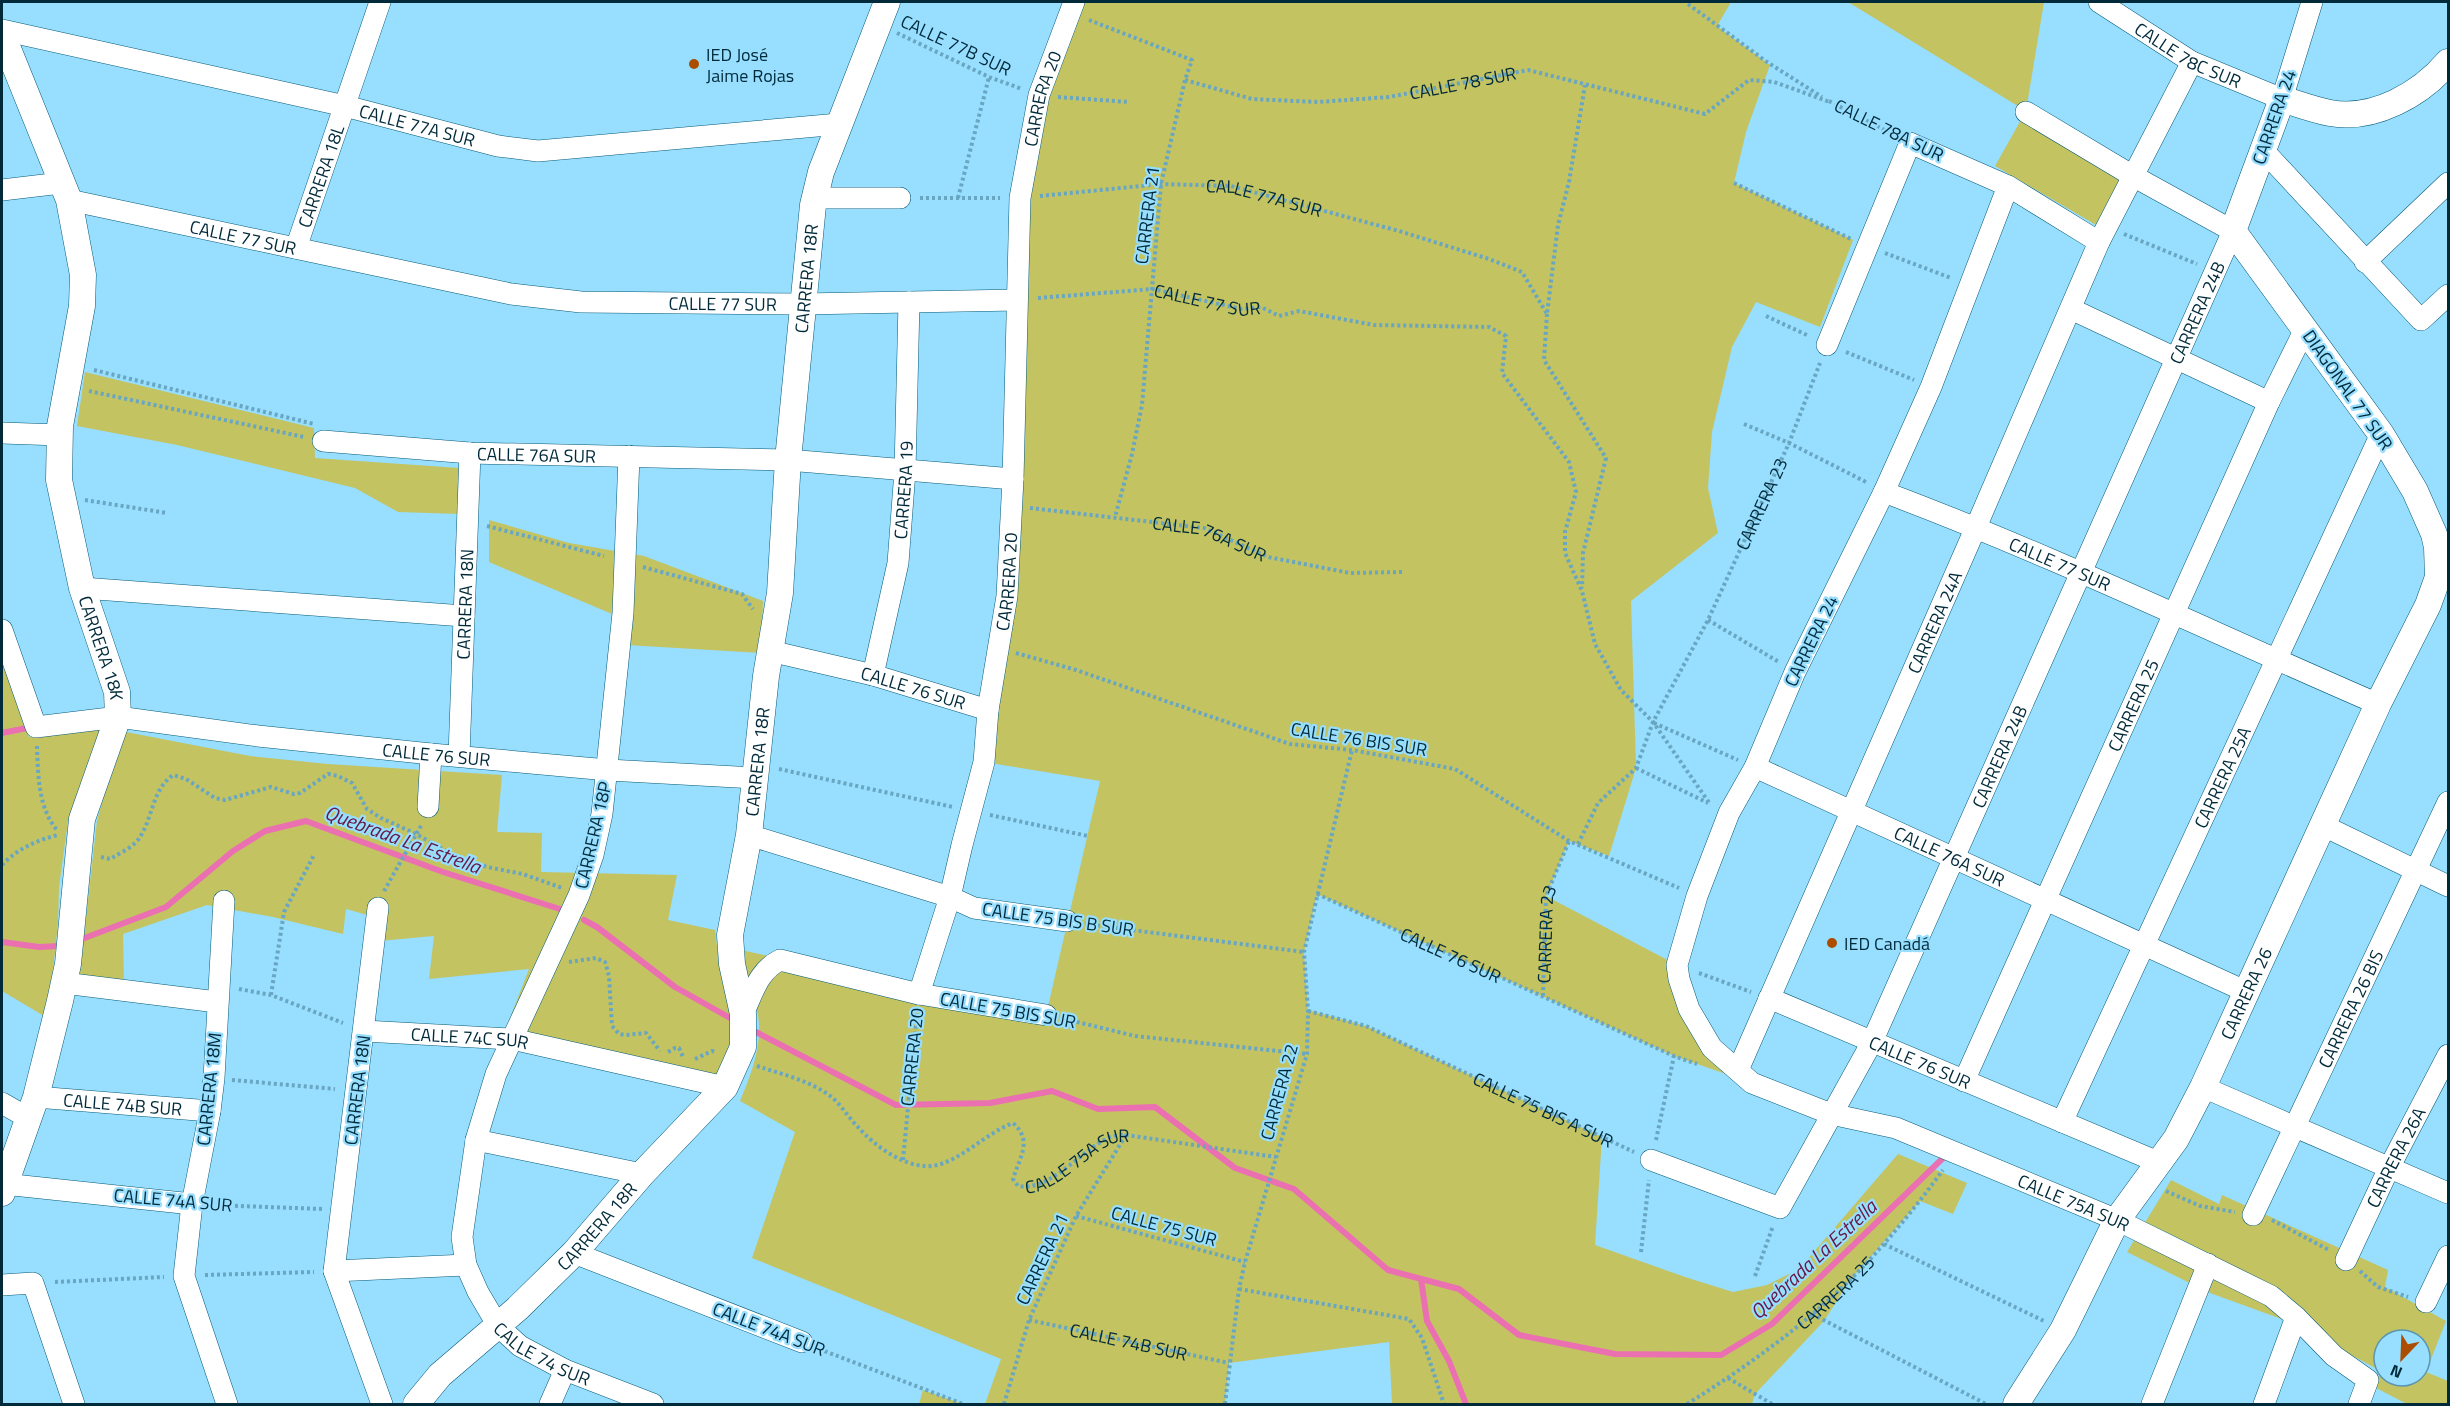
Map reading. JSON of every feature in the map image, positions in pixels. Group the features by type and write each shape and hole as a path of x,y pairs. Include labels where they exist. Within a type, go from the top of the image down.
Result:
{"street":[{"name":"CARRERA 18L","path":"296,248 380,2"},
{"name":"CALLE 78C SUR","path":"2099,2 2192,62 2282,99"},
{"name":"CARRERA 24","path":"2233,231 2282,99 2312,2"},
{"name":"CARRERA 20","path":"919,994 950,897 984,762 988,711 1007,596 1013,479 1020,198 1039,95 1072,7"},
{"name":"CARRERA 18R","path":"416,1404 440,1375 498,1326 574,1253 642,1174 725,1087 738,1060 744,1039 743,1014 732,963 730,935 749,835 782,568 788,460 814,198 838,124 882,13"},
{"name":"CALLE 77A SUR","path":"2,32 345,105 498,146 538,151 838,124"},
{"name":"CARRERA 18K","path":"2,32 65,192 83,275 82,306 60,435 58,465 62,496 82,588 117,692 118,717 82,819 70,843 68,957 64,983 32,1107 3,1189"},
{"name":"CARRERA 24A","path":"1745,1077 1769,998 1977,527 2102,234 2192,62"},
{"path":"2282,99 2332,113 2358,113 2404,99 2423,86 2448,62"},
{"path":"2026,112 2133,176 2233,231"},
{"path":"1827,345 1910,143"},
{"name":"CALLE 78A SUR","path":"1910,143 2008,186 2102,234"},
{"path":"2263,150 2421,320 2448,295"},
{"path":"2365,262 2448,183"},
{"name":"CARRERA 24","path":"1677,965 1697,896 1729,813 1755,767 1796,672 1884,492 1930,387 2008,186"},
{"name":"CALLE 77 SUR","path":"2,190 65,192 296,248 523,295 581,302 803,304 1017,300"},
{"path":"814,198 900,198"},
{"name":"CARRERA 24B","path":"1780,1208 1872,1042 2233,231"},
{"name":"DIAGONAL 77 SUR","path":"2233,231 2381,434 2426,515 2444,560"},
{"name":"CARRERA 19","path":"873,675 898,563 905,471 909,302"},
{"path":"2071,309 2269,402"},
{"name":"CARRERA 25","path":"1964,1081 2269,402 2305,329"},
{"path":"2,433 60,435"},
{"name":"CARRERA 25A","path":"2062,1122 2381,434"},
{"name":"CALLE 76A SUR","path":"323,441 470,453 788,460 1013,479"},
{"name":"CARRERA 18N","path":"459,756 470,453"},
{"name":"CARRERA 18P","path":"466,1265 462,1237 477,1140 496,1074 579,895 602,814 623,613 629,456"},
{"name":"CALLE 77 SUR","path":"1884,492 1977,527 2081,571 2378,704"},
{"name":"CARRERA 26","path":"2016,1404 2063,1330 2117,1220 2176,1139 2203,1087 2378,704 2428,605 2444,560"},
{"path":"82,588 464,616"},
{"path":"2,630 36,727 118,717"},
{"name":"CALLE 76 SUR","path":"770,651 873,675 988,711"},
{"name":"CALLE 76 SUR","path":"118,717 258,736 608,770 756,771"},
{"path":"429,807 431,754"},
{"name":"CALLE 76A SUR","path":"1755,767 2247,993"},
{"name":"CARRERA 26 BIS","path":"2253,1215 2418,871 2448,802"},
{"path":"2322,825 2448,885"},
{"name":"CALLE 75 BIS B SUR","path":"749,835 950,897 974,908 1067,921"},
{"name":"CARRERA 18M","path":"224,901 214,1078 192,1204 184,1276 227,1404"},
{"name":"CARRERA 18N","path":"334,1271 378,908"},
{"name":"CALLE 75 BIS SUR","path":"743,1014 759,977 768,966 780,960 919,994 1046,1015"},
{"path":"1677,965 1689,1009 1712,1047 1745,1077"},
{"path":"64,983 218,994"},
{"name":"CALLE 76 SUR","path":"1769,998 2062,1122 2153,1173"},
{"name":"CALLE 74C SUR","path":"364,1031 512,1039 725,1087"},
{"name":"CARRERA 26A","path":"2346,1260 2389,1168 2448,1055"},
{"name":"CALLE 75A SUR","path":"1745,1077 1831,1114 1896,1128 1957,1153 2117,1220 2271,1296 2296,1317 2334,1356 2368,1380 2359,1404"},
{"path":"2203,1087 2448,1193"},
{"name":"CALLE 74B SUR","path":"2,1103 32,1107 210,1111"},
{"path":"477,1140 642,1174"},
{"path":"1651,1160 1780,1208"},
{"name":"CALLE 74A SUR","path":"3,1189 192,1204"},
{"name":"CALLE 74A SUR","path":"574,1253 802,1342"},
{"path":"2426,1302 2448,1256"},
{"path":"2152,1404 2208,1264"},
{"path":"382,1404 334,1271 466,1265"},
{"name":"CALLE 74 SUR","path":"466,1265 478,1292 498,1326 520,1346 565,1370 653,1404"},
{"path":"2,1285 33,1283 74,1404"},
{"path":"2264,1404 2296,1317"},
{"path":"550,1404 565,1370"}],"path":[{"name":"CALLE 78A SUR","path":"1688,4 1767,62 1830,102 1910,143"},
{"name":"CARRERA 21","path":"1072,7 1192,60 1185,80 1161,184 1142,405 1115,517"},
{"name":"CALLE 77B SUR","path":"882,13 989,77 1039,95 1129,102"},
{"name":"CALLE 78 SUR","path":"1185,80 1252,99 1318,102 1389,97 1527,70 1705,114 1749,80 1774,82 1830,102"},
{"path":"958,198 989,77"},
{"path":"1585,85 1569,182 1558,225 1544,360 1606,458 1583,553 1581,591 1595,644 1621,690 1653,722 1710,804"},
{"name":"CALLE 77A SUR","path":"900,198 1020,198 1161,184 1231,186 1399,231 1489,259 1522,272 1547,314"},
{"path":"2102,234 2215,271"},
{"name":"CALLE 77 SUR","path":"1017,300 1153,289 1241,309 1261,307 1279,316 1299,311 1374,325 1489,327 1506,336 1502,373 1569,462 1576,492 1565,532 1565,553 1581,591"},
{"name":"CARRERA 23","path":"1578,844 1599,803 1636,768 1653,722 1708,620 1789,443 1827,345"},
{"path":"69,376 320,426 323,441 69,376"},
{"path":"1744,424 1789,443 1884,492"},
{"path":"62,496 167,513"},
{"name":"CALLE 76A SUR","path":"1012,507 1204,528 1268,557 1350,573 1404,572"},
{"path":"1708,620 1796,672"},
{"name":"CALLE 76 BIS SUR","path":"998,648 1076,670 1290,744 1352,750 1455,769 1569,841 1697,896"},
{"path":"1653,722 1755,767"},
{"path":"36,727 38,772 44,809 51,823 70,843"},
{"name":"CARRERA 22","path":"1225,1404 1239,1289 1245,1262 1307,1054 1308,1011 1304,952 1352,750"},
{"path":"1636,768 1729,813"},
{"path":"756,771 971,811 1089,836"},
{"path":"2,865 26,846 57,835 70,843 110,859 125,851 139,838 158,792 164,781 172,775 186,779 215,798 225,800 271,787 294,794 300,793 328,774 352,783 367,809 455,856 487,867 523,874 579,895"},
{"path":"396,868 429,807"},
{"name":"CARRERA 23","path":"1543,996 1546,896 1569,841"},
{"path":"271,995 284,912 314,855"},
{"name":"CALLE 76 SUR","path":"1317,894 1674,1056 1707,1067"},
{"name":"CALLE 75 BIS B SUR","path":"1067,921 1304,952"},
{"path":"551,957 560,962 596,958 605,962 609,976 612,1026 619,1034 646,1033 658,1050 669,1052 680,1048 686,1060 693,1060 712,1051 738,1060"},
{"path":"1677,965 1769,998"},
{"path":"218,994 271,995 364,1031"},
{"name":"CARRERA 20","path":"903,1160 919,994"},
{"name":"CALLE 75 BIS A SUR","path":"1308,1011 1366,1026 1651,1160"},
{"name":"CALLE 75 BIS SUR","path":"1046,1015 1135,1036 1307,1054"},
{"name":"CALLE 75A SUR","path":"738,1060 803,1082 830,1096 859,1129 889,1154 915,1165 939,1165 956,1157 1000,1128 1013,1123 1023,1132 1025,1143 1013,1179 1018,1186 1028,1188 1042,1184 1109,1137 1126,1135 1195,1146 1216,1146 1276,1157"},
{"path":"214,1078 356,1091"},
{"name":"CARRERA 21","path":"1004,1404 1029,1320 1076,1216 1126,1135"},
{"name":"CARRERA 25","path":"1687,1404 1728,1378 1812,1314 1851,1279 1905,1221 1957,1153"},
{"path":"2153,1173 2200,1206 2276,1221 2346,1260 2378,1287 2426,1302"},
{"name":"CALLE 74A SUR","path":"192,1204 342,1209"},
{"path":"1755,1276 1780,1208"},
{"name":"CALLE 75 SUR","path":"1076,1216 1245,1262"},
{"path":"1884,1244 2063,1330"},
{"path":"1239,1289 1409,1319 1422,1338 1444,1404"},
{"path":"1812,1314 1986,1404"},
{"name":"CALLE 74B SUR","path":"1029,1320 1229,1363"},
{"name":"CALLE 74A SUR","path":"802,1342 963,1404"},
{"path":"1728,1378 1772,1404"}],"shaded area":[{"path":"1074,2 1731,2 1717,26 1770,65 1746,132 1734,183 1853,240 1820,327 1756,302 1732,347 1712,432 1708,488 1718,533 1631,601 1636,768 1609,856 1569,841 1546,896 1677,965 1689,1009 1752,1083 1674,1056 1317,894 1304,952 1308,1010 1366,1026 1602,1137 1595,1245 1685,1277 1733,1292 1767,1285 1799,1269 1898,1154 1967,1183 1953,1214 1920,1201 1851,1279 1824,1321 1755,1394 1752,1404 1392,1404 1389,1342 1229,1363 1225,1404 985,1404 1001,1359 752,1258 795,1132 740,1101 752,1068 759,1034 757,1010 741,950 1046,1015 1100,781 984,762 1007,596 1020,198"},
{"path":"1848,2 2044,2 2026,111"},
{"path":"2026,111 2127,172 2096,225 1995,166"},
{"path":"85,372 314,428 315,458 459,468 459,514 398,512 355,488 177,445 77,426"},
{"path":"489,520 569,543 644,556 763,601 761,653 610,644 612,614 489,562"},
{"path":"2,660 29,737 101,728 68,821 59,887 53,971 44,1016 2,991"},
{"path":"126,732 250,756 328,764 502,775 497,832 542,833 541,872 677,875 668,920 715,930 719,962 736,1034 716,1077 505,1031 529,969 429,979 434,936 368,942 371,916 346,909 343,934 273,917 207,905 123,934 124,984 79,979 97,821 108,780"},
{"path":"2171,1180 2219,1204 2222,1195 2388,1270 2385,1287 2446,1321 2432,1357 2432,1328 2372,1328 2372,1366 2287,1321 2210,1293 2127,1252"},
{"path":"2432,1374 2448,1381 2448,1404 2407,1404 2376,1388 2432,1388"},
{"path":"923,1390 963,1404 919,1404"}],"waterway":[{"name":"Quebrada La Estrella","path":"2,733 27,728"},
{"name":"Quebrada La Estrella","path":"82,939 166,907 233,851 265,831 306,821 443,872 563,910"},
{"name":"Quebrada La Estrella","path":"584,920 597,927 675,987 732,1019"},
{"name":"Quebrada La Estrella","path":"2,942 39,947 60,946"},
{"name":"Quebrada La Estrella","path":"756,1032 896,1105 990,1103 1052,1091 1098,1109 1155,1107 1235,1168 1294,1189 1388,1270 1459,1289 1519,1335 1615,1354 1721,1355 1772,1324 1943,1158"},
{"name":"Quebrada La Estrella","path":"1421,1279 1427,1321 1449,1361 1466,1404"}],"place":[{"name":"IED José Jaime Rojas","path":"694,64"},
{"name":"IED Canadá","path":"1832,943"}]}
